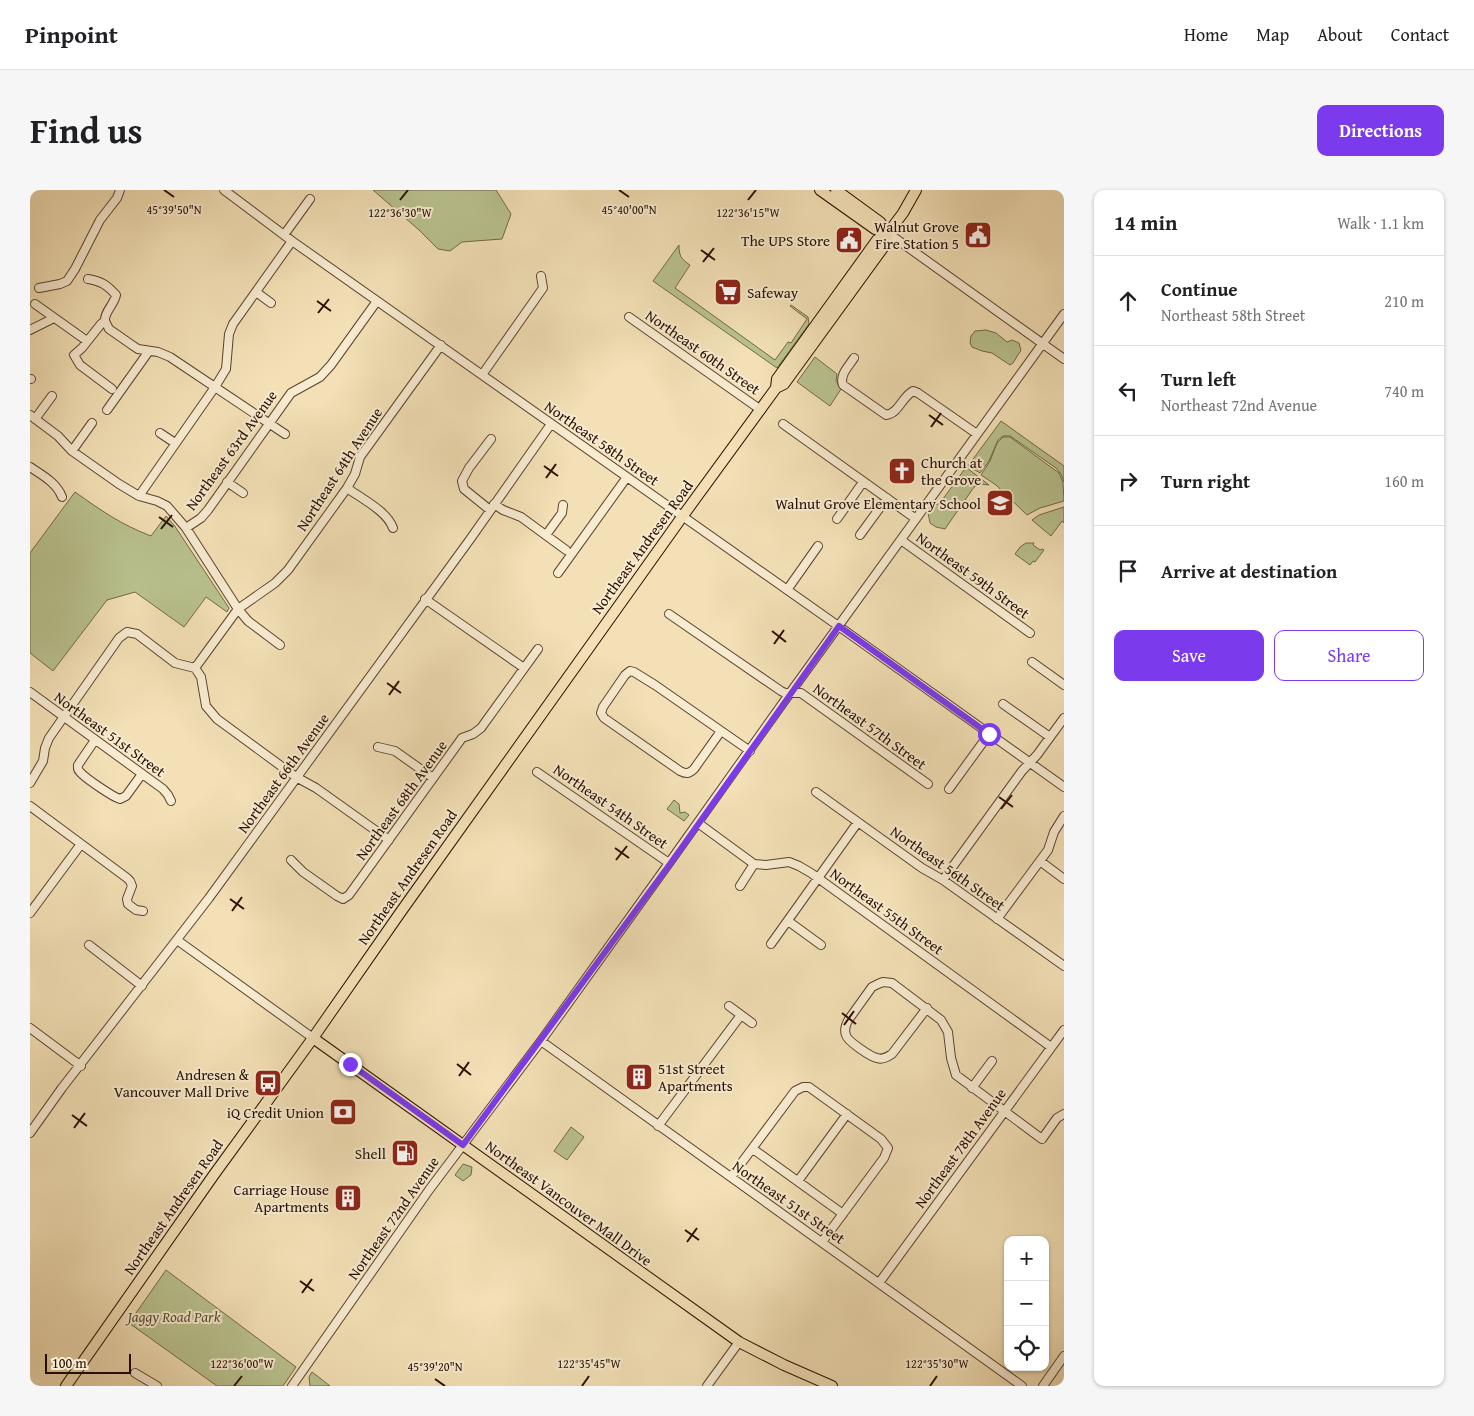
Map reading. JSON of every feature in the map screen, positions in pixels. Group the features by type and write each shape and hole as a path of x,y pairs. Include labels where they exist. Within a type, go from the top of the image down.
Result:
{"main road":[{"path":"820,190 875,229 888,233"},
{"path":"836,190 880,222 888,233"},
{"name":"Northeast Andresen Road","path":"776,388 777,379 877,240 888,233 903,213 916,190"},
{"name":"Northeast Andresen Road","path":"66,1386 213,1176 682,517 776,388 784,384 796,368 885,245 888,233"},
{"name":"Northeast Vancouver Mall Drive","path":"313,1038 739,1342 791,1369 832,1386"}],"street":[{"path":"40,288 60,284 67,280 76,269 100,220 118,198 120,190"},
{"name":"Northeast 58th Street","path":"224,190 292,241 839,626 1064,787"},
{"path":"284,235 310,199"},
{"path":"888,233 1064,359"},
{"path":"139,496 216,387 226,368 229,334 233,324 292,241"},
{"path":"482,375 543,288 541,276"},
{"path":"88,279 100,281 116,295 115,302 105,317 109,329 138,349 158,352 170,357 285,434"},
{"path":"256,292 271,303"},
{"name":"Northeast 63rd Avenue","path":"186,528 201,518 291,392 320,377 331,365 377,301"},
{"path":"35,304 87,341"},
{"name":"Northeast 72nd Avenue","path":"292,1386 429,1190 670,864 790,693 1064,314"},
{"name":"Northeast 60th Street","path":"629,317 760,410"},
{"path":"30,330 54,318"},
{"path":"105,321 74,354 80,365 112,389"},
{"name":"Northeast 64th Avenue","path":"195,668 238,609 275,583 288,570 347,488 355,474 360,457 441,345"},
{"path":"107,410 149,351"},
{"path":"854,358 842,376 843,385 886,415 894,412 912,391 918,393 977,434"},
{"path":"52,396 32,417 58,436 72,451 118,484 139,496 167,506 186,528 238,609 248,621 280,645"},
{"path":"72,451 92,423"},
{"name":"Northeast 66th Avenue","path":"30,1133 177,940 551,424"},
{"path":"783,424 916,519"},
{"path":"160,433 175,444"},
{"path":"491,439 469,468 462,481 464,487 492,507 520,517 566,550"},
{"path":"30,467 55,485 60,490 62,496"},
{"path":"558,573 627,477"},
{"path":"228,482 243,493"},
{"path":"837,519 864,482"},
{"path":"347,488 383,514 393,528"},
{"path":"860,535 887,498"},
{"path":"546,535 562,513 563,505"},
{"name":"Northeast 59th Street","path":"901,540 1030,633"},
{"path":"787,590 818,546"},
{"path":"426,599 524,668"},
{"name":"Northeast 57th Street","path":"669,614 781,692 801,693 928,784"},
{"path":"30,783 33,770 43,761 47,742 119,638 127,632 136,634 175,663 195,668 201,677 206,706 217,719 296,777 316,788 389,840"},
{"name":"Northeast 68th Avenue","path":"291,860 303,872 337,896 343,899 349,895 462,738 473,734 481,728 538,649"},
{"path":"1032,662 1064,685"},
{"path":"721,731 694,769 688,774 680,771 604,718 601,713 603,707 627,673 630,671 634,672 655,685 750,751"},
{"name":"Northeast 51st Street","path":"30,692 166,792 171,801"},
{"path":"1003,704 1050,737"},
{"path":"943,880 1022,771 1064,718"},
{"path":"949,789 989,734"},
{"path":"95,740 78,765 81,773 120,799 126,796 142,774"},
{"path":"378,747 395,751 433,778"},
{"name":"Northeast 54th Street","path":"537,772 670,864"},
{"name":"Northeast 56th Street","path":"816,792 1064,966"},
{"path":"30,806 130,881 132,886 127,899 128,904 136,910 144,911"},
{"path":"997,919 1048,850 1054,832 1064,816"},
{"path":"771,944 858,822"},
{"path":"698,824 754,864 740,886"},
{"path":"30,913 82,844"},
{"name":"Northeast 55th Street","path":"754,864 766,865 789,862 799,866 1051,1047"},
{"path":"1040,862 1064,879"},
{"path":"788,921 821,945"},
{"name":"Northeast Vancouver Mall Drive","path":"177,940 313,1038"},
{"path":"88,945 142,986"},
{"path":"927,1008 892,1054 885,1058 876,1058 868,1054 848,1039 846,1035 848,1019 872,988 883,982 892,983 927,1008 941,1020 948,1032 950,1058 956,1075 972,1088 1005,1110 1042,1139 1057,1118 1064,1114"},
{"path":"728,1006 752,1023"},
{"path":"658,1126 741,1015"},
{"path":"30,1028 81,1066"},
{"name":"Northeast 78th Avenue","path":"879,1283 1064,1030"},
{"name":"Northeast 51st Street","path":"540,1041 1022,1386"},
{"path":"972,1088 992,1061"},
{"path":"731,1177 796,1091 802,1087 809,1087 847,1114 882,1139 888,1148 884,1158 822,1242"},
{"path":"798,1181 847,1114"},
{"path":"753,1148 843,1214"},
{"path":"707,1386 739,1342"},
{"path":"1043,1386 1064,1356"},
{"path":"135,1373 157,1386"}],"green space":[{"path":"373,190 496,190 511,214 502,239 462,242 450,251 438,249"},
{"path":"679,245 681,257 690,265 675,288 775,360 788,342 791,343 807,319 790,306 808,317 809,324 777,368 653,281"},
{"path":"986,330 996,333 1007,342 1012,340 1019,343 1021,350 1013,363 1010,365 992,353 972,347 970,343 971,336 975,331"},
{"path":"815,357 837,374 836,381 841,389 830,406 797,382"},
{"path":"1001,421 1064,466 1064,482 1056,468 1010,436 1003,436 998,440 989,461 980,473 968,466"},
{"path":"1003,437 1010,437 1059,473 1063,483 1064,501 1040,508 1027,515 996,485 981,475 990,461 997,443"},
{"path":"967,468 989,485 981,484 974,487 945,529 936,527 930,523 928,513 933,506 940,503"},
{"path":"75,492 120,522 151,536 166,516 174,525 229,608 227,612 206,597 184,627 135,592 107,600 53,671 30,653 30,553"},
{"path":"1064,507 1064,523 1062,521 1051,536 1032,520 1039,515"},
{"path":"1026,543 1034,543 1033,545 1040,550 1044,550 1035,562 1033,561 1030,565 1015,554"},
{"path":"674,800 679,804 680,813 685,812 689,815 684,821 667,809"},
{"path":"571,1127 584,1137 567,1160 554,1151"},
{"path":"463,1164 472,1167 471,1175 463,1181 455,1175"},
{"name":"Jaggy Road Park","path":"166,1270 296,1367 283,1386 217,1386 129,1323"},
{"path":"312,1372 330,1386 310,1386 309,1377"}],"place":[{"name":"Walnut Grove Fire Station 5","path":"978,235"},
{"name":"The UPS Store","path":"849,240"},
{"name":"Safeway","path":"728,292"},
{"name":"Church at the Grove","path":"902,471"},
{"name":"Walnut Grove Elementary School","path":"1000,503"},
{"name":"51st Street Apartments","path":"639,1077"},
{"name":"Andresen & Vancouver Mall Drive","path":"268,1083"},
{"name":"iQ Credit Union","path":"343,1112"},
{"name":"Shell","path":"405,1153"},
{"name":"Carriage House Apartments","path":"348,1198"}],"route":[{"path":"350,1064 463,1145 670,864 839,626 989,734"}]}
